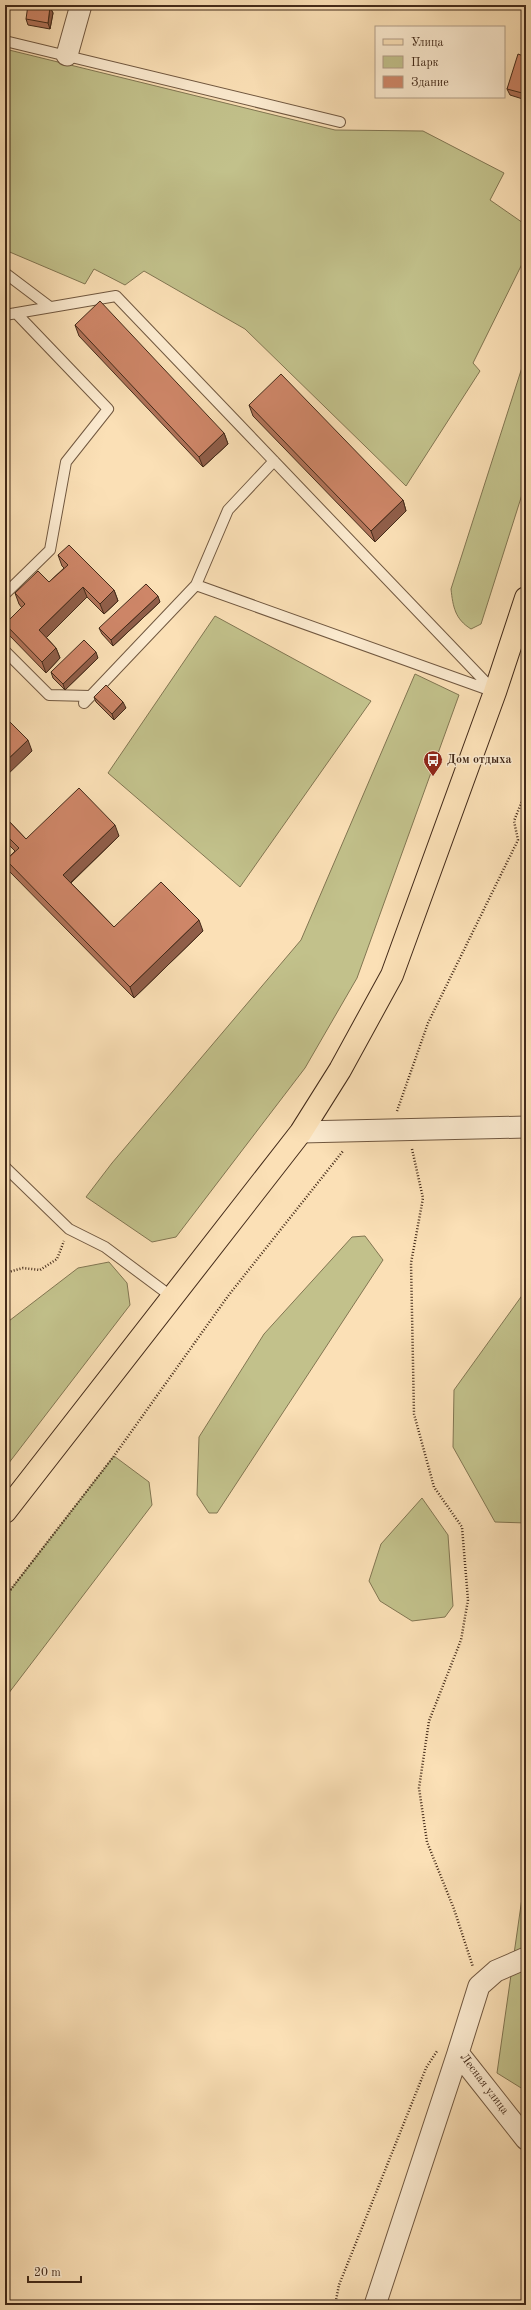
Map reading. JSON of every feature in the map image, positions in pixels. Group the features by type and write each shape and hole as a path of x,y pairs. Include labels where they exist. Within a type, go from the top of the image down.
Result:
{"main road":[{"path":"5,1512 301,1132 340,1070 392,975 495,692 526,598"}],"street":[{"path":"67,55 80,5"},
{"path":"301,1132 526,1127"},
{"path":"479,1986 496,1971 526,1958"},
{"name":"Лесная улица","path":"479,1986 448,2051 526,2139"},
{"path":"374,2305 448,2051"}],"lane":[{"path":"5,42 67,55 340,122"},
{"path":"5,273 50,307"},
{"path":"5,315 116,296 495,692"},
{"path":"5,594 50,550 66,462 108,409 16,313"},
{"path":"5,651 49,696 87,700 196,585 228,510 274,461"},
{"path":"196,585 495,692"},
{"path":"5,1168 69,1229 105,1247 172,1297"}],"path":[{"path":"479,1986 454,1908 426,1842 419,1788 429,1721 461,1640 468,1600 462,1528 434,1487 414,1414 411,1263 423,1198 400,1131 428,1023 518,840 514,821 526,791"},
{"path":"5,1597 114,1456 228,1296 359,1130"},
{"path":"5,1273 23,1268 40,1270 57,1258 69,1229"},
{"path":"335,2305 339,2285 426,2068 448,2051"}],"green space":[{"path":"5,49 335,130 423,131 504,173 490,200 526,225 526,256 473,363 480,371 406,486 245,329 144,271 125,285 94,269 85,284 5,250"},
{"path":"526,355 526,482 481,624 471,629 458,617 451,589"},
{"path":"215,616 371,701 240,887 108,773"},
{"path":"415,674 459,695 357,978 305,1068 176,1237 152,1242 86,1197 112,1163 301,940"},
{"path":"365,1236 383,1260 217,1513 209,1513 197,1495 199,1437 264,1334 352,1237"},
{"path":"109,1262 127,1283 130,1305 5,1468 5,1324 78,1268"},
{"path":"526,1290 526,1523 495,1522 453,1447 454,1390"},
{"path":"114,1456 149,1482 152,1505 5,1698 5,1597"},
{"path":"422,1498 448,1535 453,1606 445,1617 412,1621 380,1601 369,1581 381,1544"},
{"path":"526,1870 526,2091 497,2073"}],"building":[{"path":"28,5 50,7 48,23 26,19"},
{"path":"518,54 526,57 526,94 507,89"},
{"path":"100,301 224,433 199,457 75,325"},
{"path":"281,374 403,500 371,531 249,405"},
{"path":"69,545 114,590 100,604 83,587 39,630 56,648 42,662 5,624 25,604 15,593 38,571 49,582 68,565 58,555"},
{"path":"146,584 158,596 111,640 99,628"},
{"path":"84,640 96,652 63,684 51,672"},
{"path":"106,685 123,702 112,714 94,697"},
{"path":"5,717 28,740 5,762"},
{"path":"79,788 115,825 63,875 114,927 161,882 199,920 130,987 6,860 19,848 5,834 5,817 26,839"}],"place":[{"name":"Дом отдыха","path":"433,777"}]}
